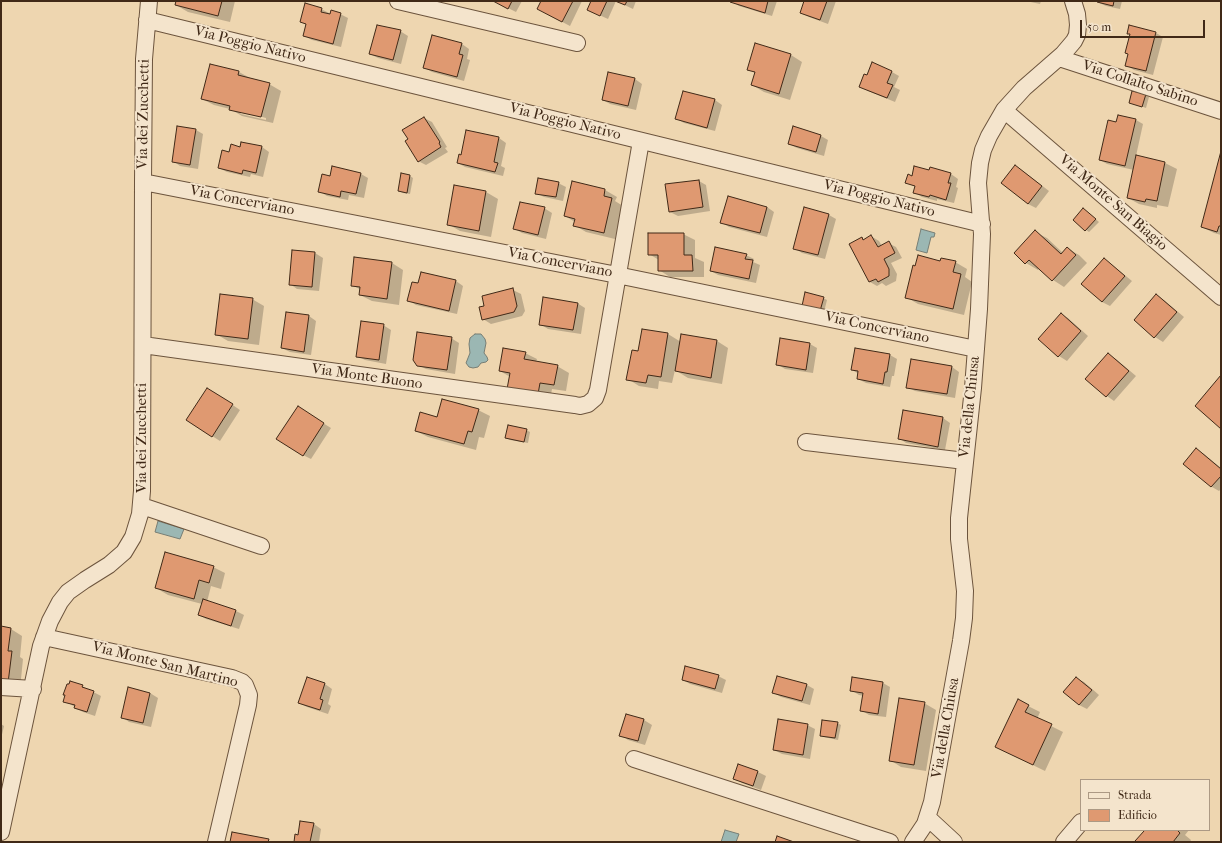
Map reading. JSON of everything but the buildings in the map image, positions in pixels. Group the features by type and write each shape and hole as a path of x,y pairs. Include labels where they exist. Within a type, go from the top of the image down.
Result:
{"street":[{"name":"Via dei Zucchetti","path":"1,832 44,637 53,614 64,597 79,584 113,562 127,548 136,529 142,506 144,59 149,1"},
{"path":"398,1 577,43"},
{"name":"Via della Chiusa","path":"913,842 928,818 932,802 960,649 964,618 965,591 960,558 959,528 976,349 982,224 978,183 980,163 988,136 1004,110 1024,88 1071,46 1077,35 1078,19 1072,1"},
{"name":"Via Poggio Nativo","path":"147,20 982,224"},
{"name":"Via Collalto Sabino","path":"1059,58 1221,111"},
{"name":"Via Monte San Biagio","path":"1004,110 1221,296"},
{"path":"617,275 641,140"},
{"name":"Via Concerviano","path":"143,182 617,275 976,349"},
{"name":"Via Monte Buono","path":"143,345 575,405 584,405 592,402 598,390 617,275"},
{"path":"806,442 965,461"},
{"path":"142,506 261,546"},
{"name":"Via Monte San Martino","path":"44,637 232,678 242,682 245,685 249,695 247,711 216,842"},
{"path":"1,687 33,689"},
{"path":"634,759 890,842"},
{"path":"928,818 954,842"},
{"path":"1064,842 1080,823"}],"water":[{"path":"921,229 935,233 934,237 931,237 927,253 916,250"},
{"path":"475,334 481,334 485,339 486,343 484,353 488,360 481,363 478,367 473,368 469,367 466,363 470,353 470,338"},
{"path":"158,521 184,529 180,539 155,532"},
{"path":"725,830 739,834 736,842 721,842"}]}
